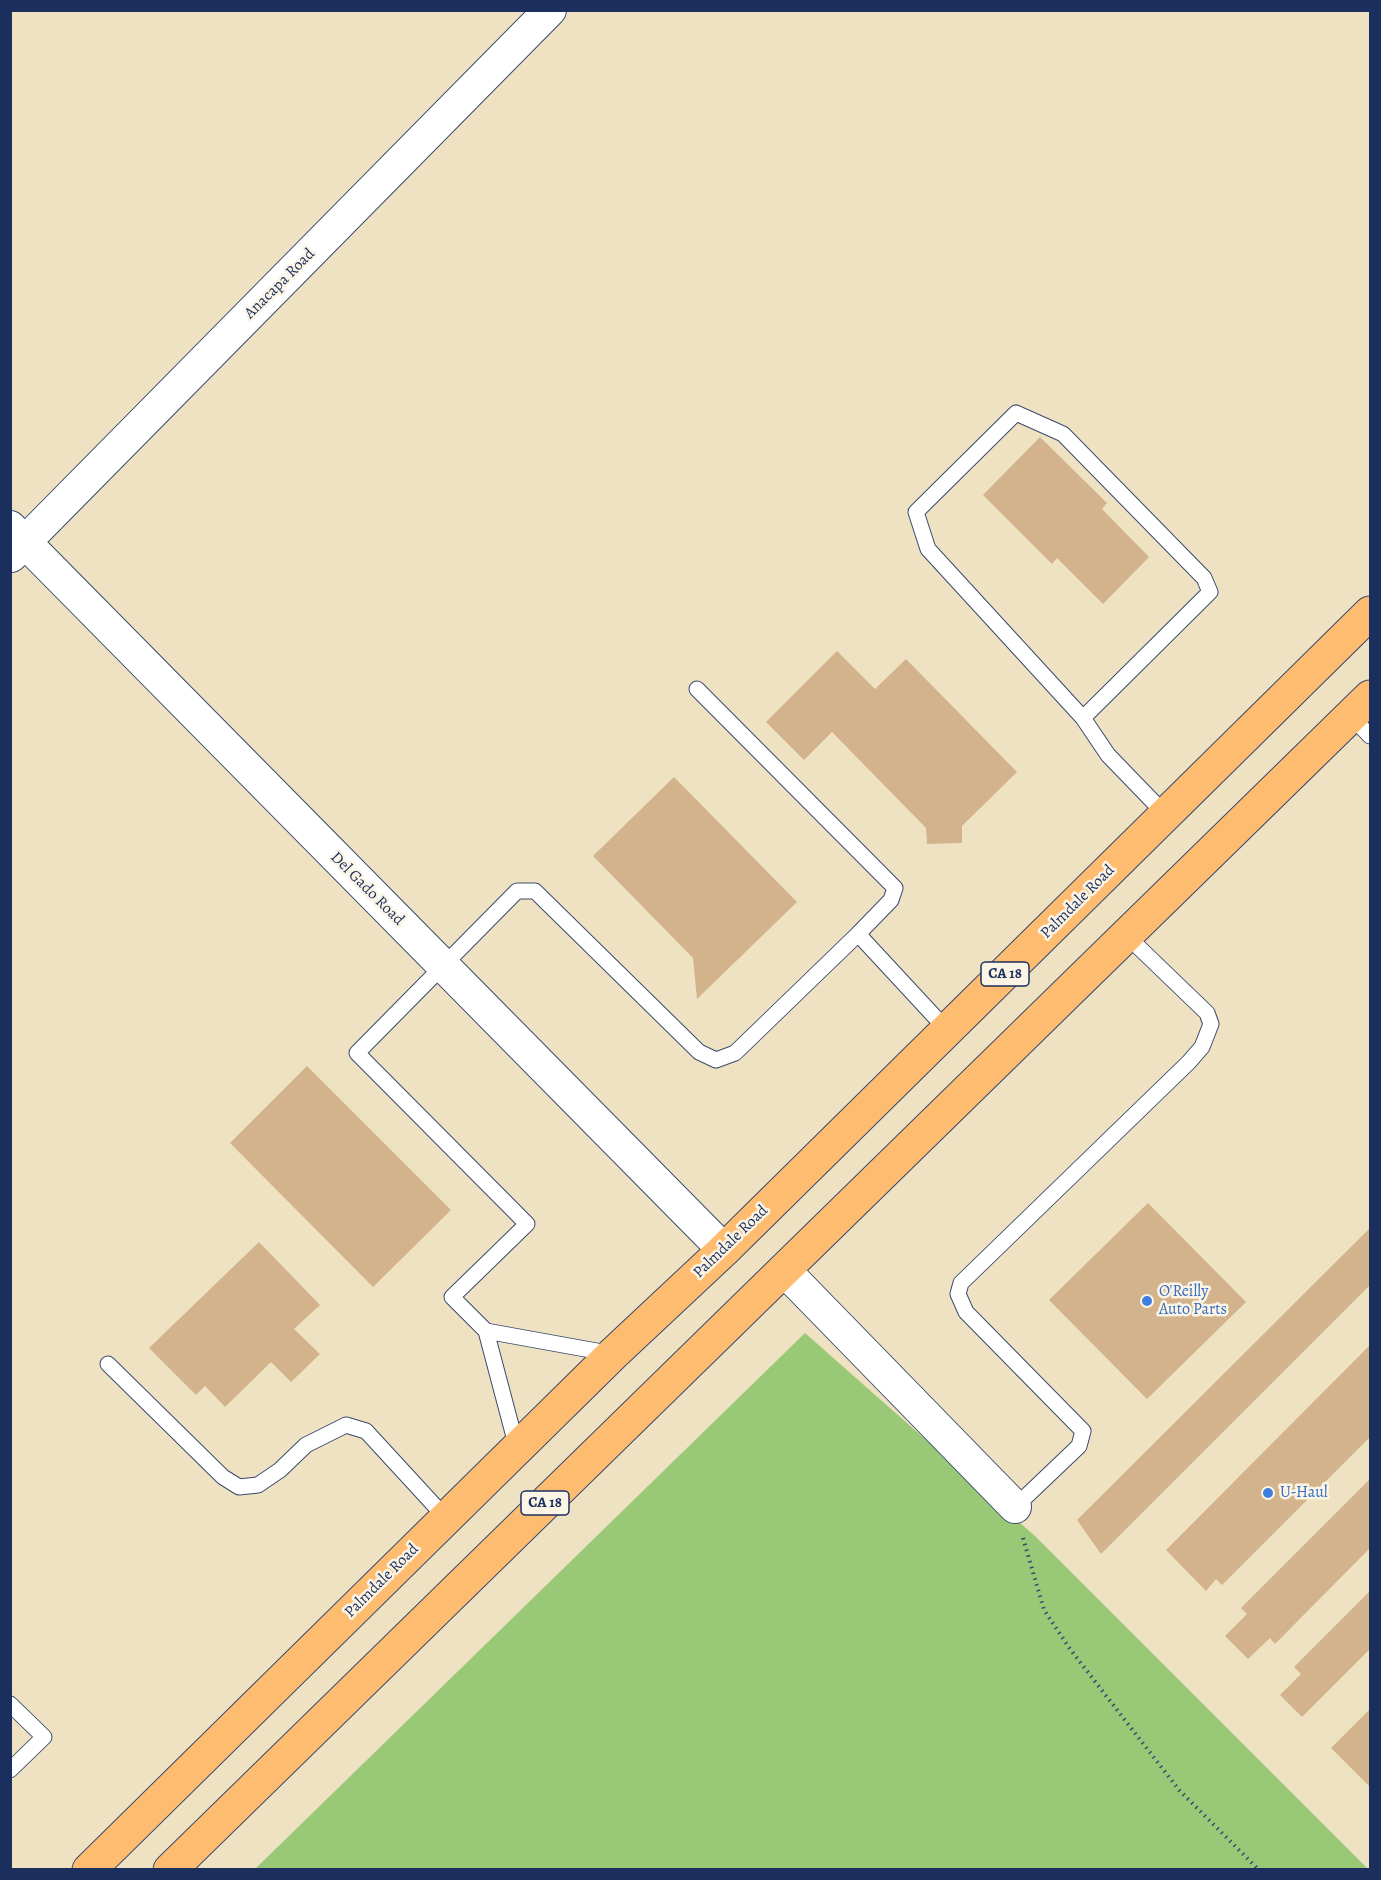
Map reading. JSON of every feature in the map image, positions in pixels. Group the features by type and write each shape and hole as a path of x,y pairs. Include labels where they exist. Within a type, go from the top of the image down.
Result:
{"highway":[{"name":"Palmdale Road","path":"89,1869 613,1354 724,1250 1371,613"},
{"name":"CA 18","path":"170,1869 1126,935 1364,716"}],"street":[{"name":"Anacapa Road","path":"15,542 550,10"},
{"name":"Del Gado Road","path":"15,542 444,967 724,1250"},
{"path":"784,1270 1015,1507"}],"lane":[{"path":"1083,718 1210,592 1203,579 1063,434 1016,413 916,512 928,549 1083,718 1108,755 1166,815"},
{"path":"517,1448 486,1330 452,1297 527,1224 357,1053 444,967 508,897 517,891 535,891 699,1052 716,1060 735,1053 891,900 895,888 697,689"},
{"path":"858,934 947,1030"},
{"path":"1015,1507 1079,1446 1083,1431 966,1312 958,1294 961,1283 1189,1062 1202,1047 1211,1024 1207,1013 1126,935"},
{"path":"486,1330 613,1354"},
{"path":"108,1364 223,1477 239,1487 258,1485 280,1470 306,1445 346,1425 366,1431 446,1518"},
{"path":"10,1704 44,1737 10,1770"}],"path":[{"path":"1015,1507 1044,1610 1070,1649 1179,1790 1259,1869"}],"green space":[{"path":"805,1333 1036,1537 1368,1869 254,1870"}],"building":[{"path":"1040,437 1107,503 1102,509 1149,557 1103,604 1057,558 1052,564 983,495"},
{"path":"837,651 875,689 906,659 1017,772 962,826 962,843 927,844 926,828 832,732 804,760 766,722"},
{"path":"674,777 797,902 697,999 693,958 593,856"},
{"path":"307,1066 451,1210 373,1287 230,1143"},
{"name":"O'Reilly Auto Parts","path":"1148,1203 1246,1302 1147,1399 1049,1300"},
{"path":"1370,1228 1370,1285 1101,1554 1077,1520"},
{"path":"259,1242 320,1305 294,1329 320,1354 291,1382 271,1362 225,1407 205,1386 196,1395 149,1348"},
{"name":"U-Haul","path":"1370,1345 1370,1437 1222,1585 1216,1579 1206,1591 1166,1550"},
{"name":"U-Haul","path":"1370,1479 1370,1548 1275,1644 1270,1638 1248,1659 1225,1636 1247,1614 1241,1608"},
{"path":"1370,1591 1370,1649 1302,1717 1280,1695 1301,1674 1294,1667"},
{"path":"1370,1709 1370,1787 1331,1748"}],"place":[{"name":"O'Reilly Auto Parts","path":"1147,1301"},
{"name":"U-Haul","path":"1268,1493"}]}
